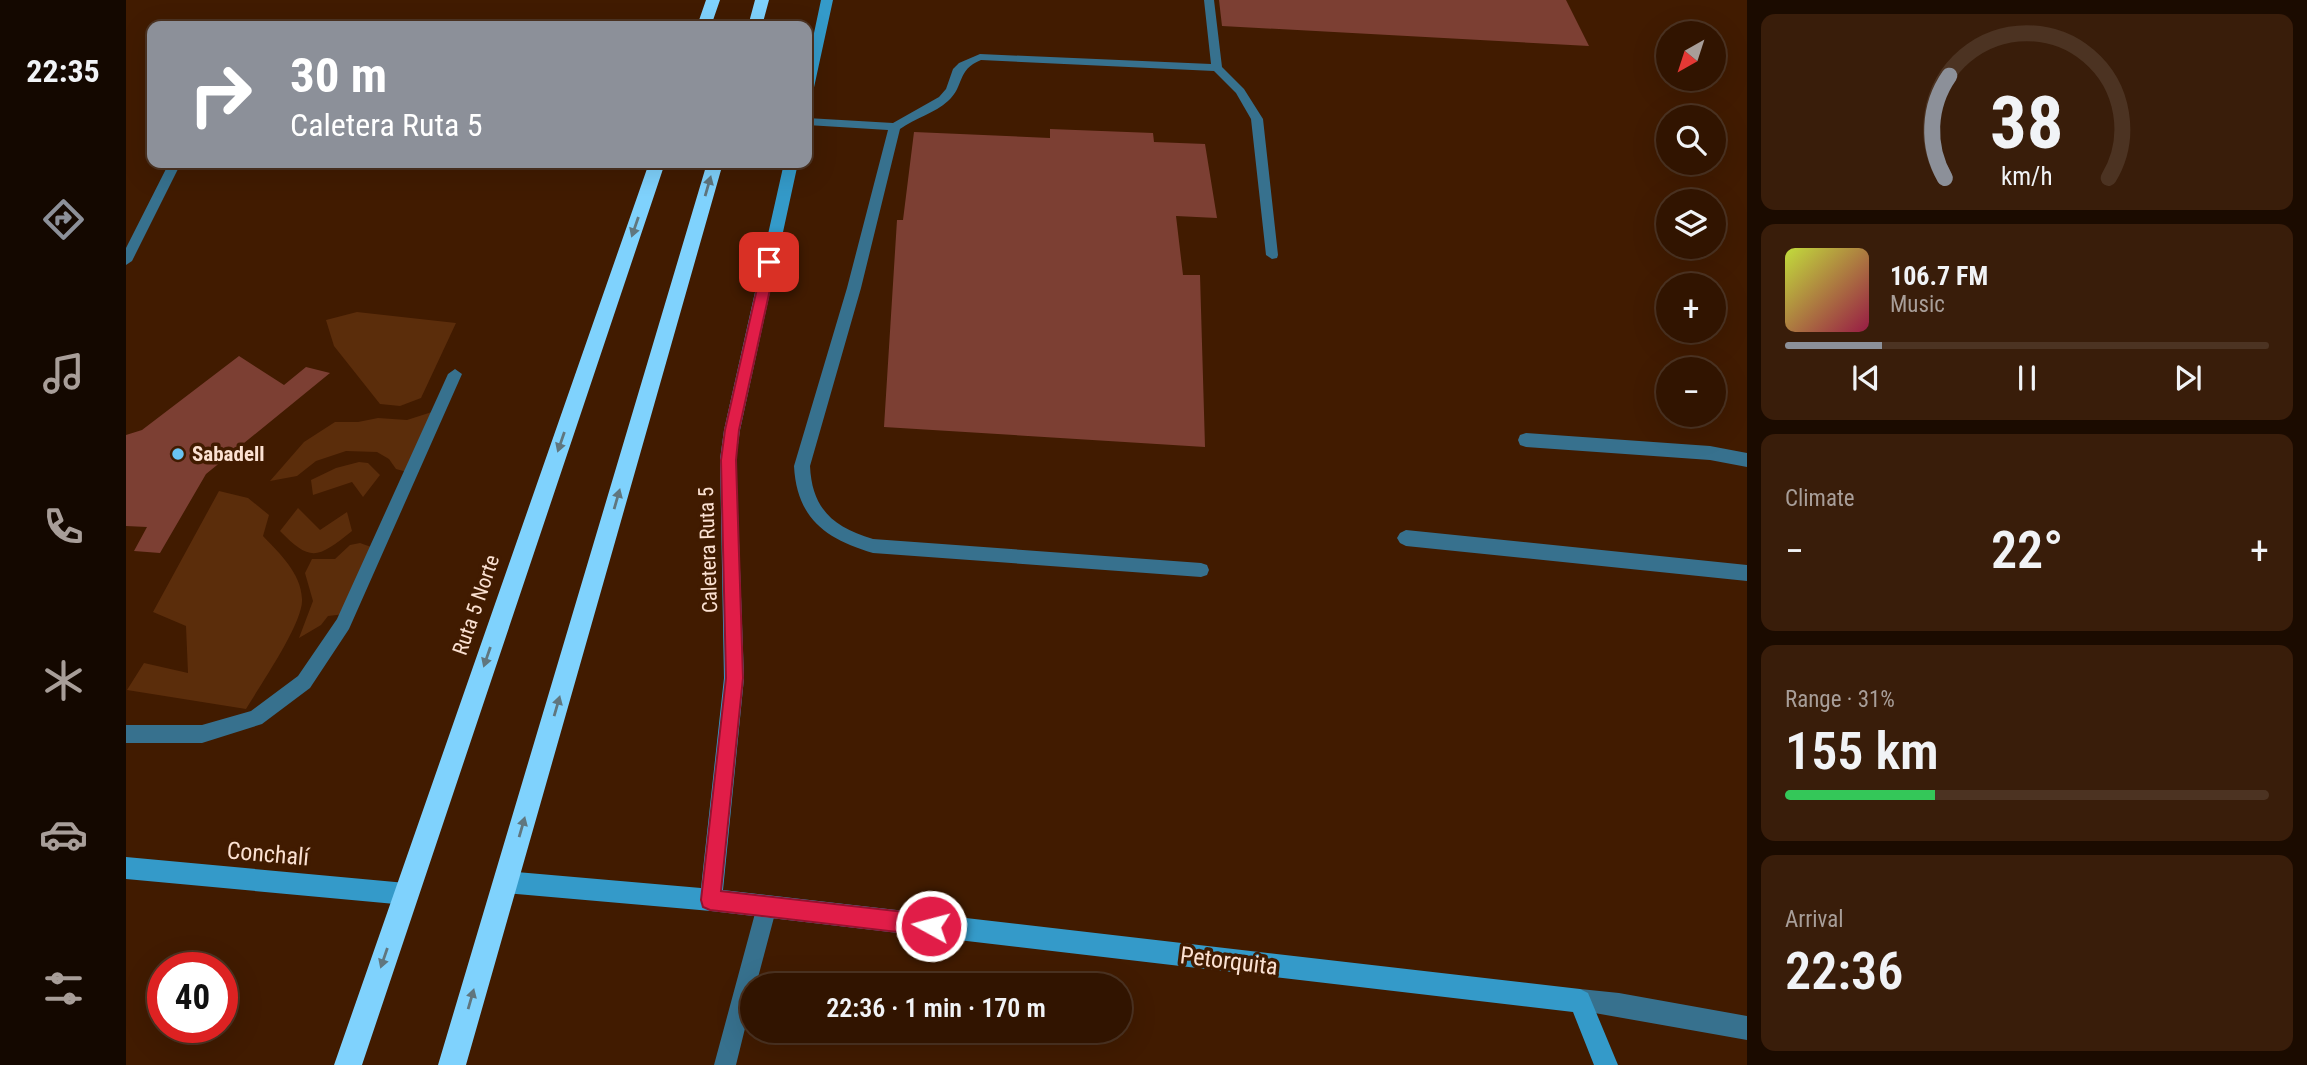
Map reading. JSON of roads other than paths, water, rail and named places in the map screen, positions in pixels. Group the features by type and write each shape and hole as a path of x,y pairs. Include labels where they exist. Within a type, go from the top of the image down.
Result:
{"highway":[{"path":"706,21 713,0"},
{"path":"756,21 762,0"},
{"name":"Ruta 5 Norte","path":"348,1065 655,168"},
{"path":"452,1065 714,168"}],"street":[{"path":"812,69 827,0"},
{"name":"Caletera Ruta 5","path":"710,900 734,678 728,460 734,419 790,168"},
{"path":"1526,440 1710,453 1747,460"},
{"path":"1406,538 1747,573"},
{"name":"Conchalí","path":"126,868 406,894"},
{"name":"Petorquita","path":"506,882 767,906 1619,1005 1747,1028"},
{"path":"1580,1001 1606,1065"}],"lane":[{"path":"1209,0 1217,68 1240,91 1258,119 1272,255"},
{"path":"812,121 895,127 913,114 945,98 952,89 956,71 965,63 981,57 1217,68"},
{"path":"895,127 855,288 802,466 803,487 810,507 834,532 852,541 873,546 1201,570"},
{"path":"126,261 172,168"},
{"path":"126,734 202,734 256,718 304,682 343,624 455,374"},
{"path":"725,1065 767,906"}],"place":[{"name":"Sabadell","path":"178,454"}]}
